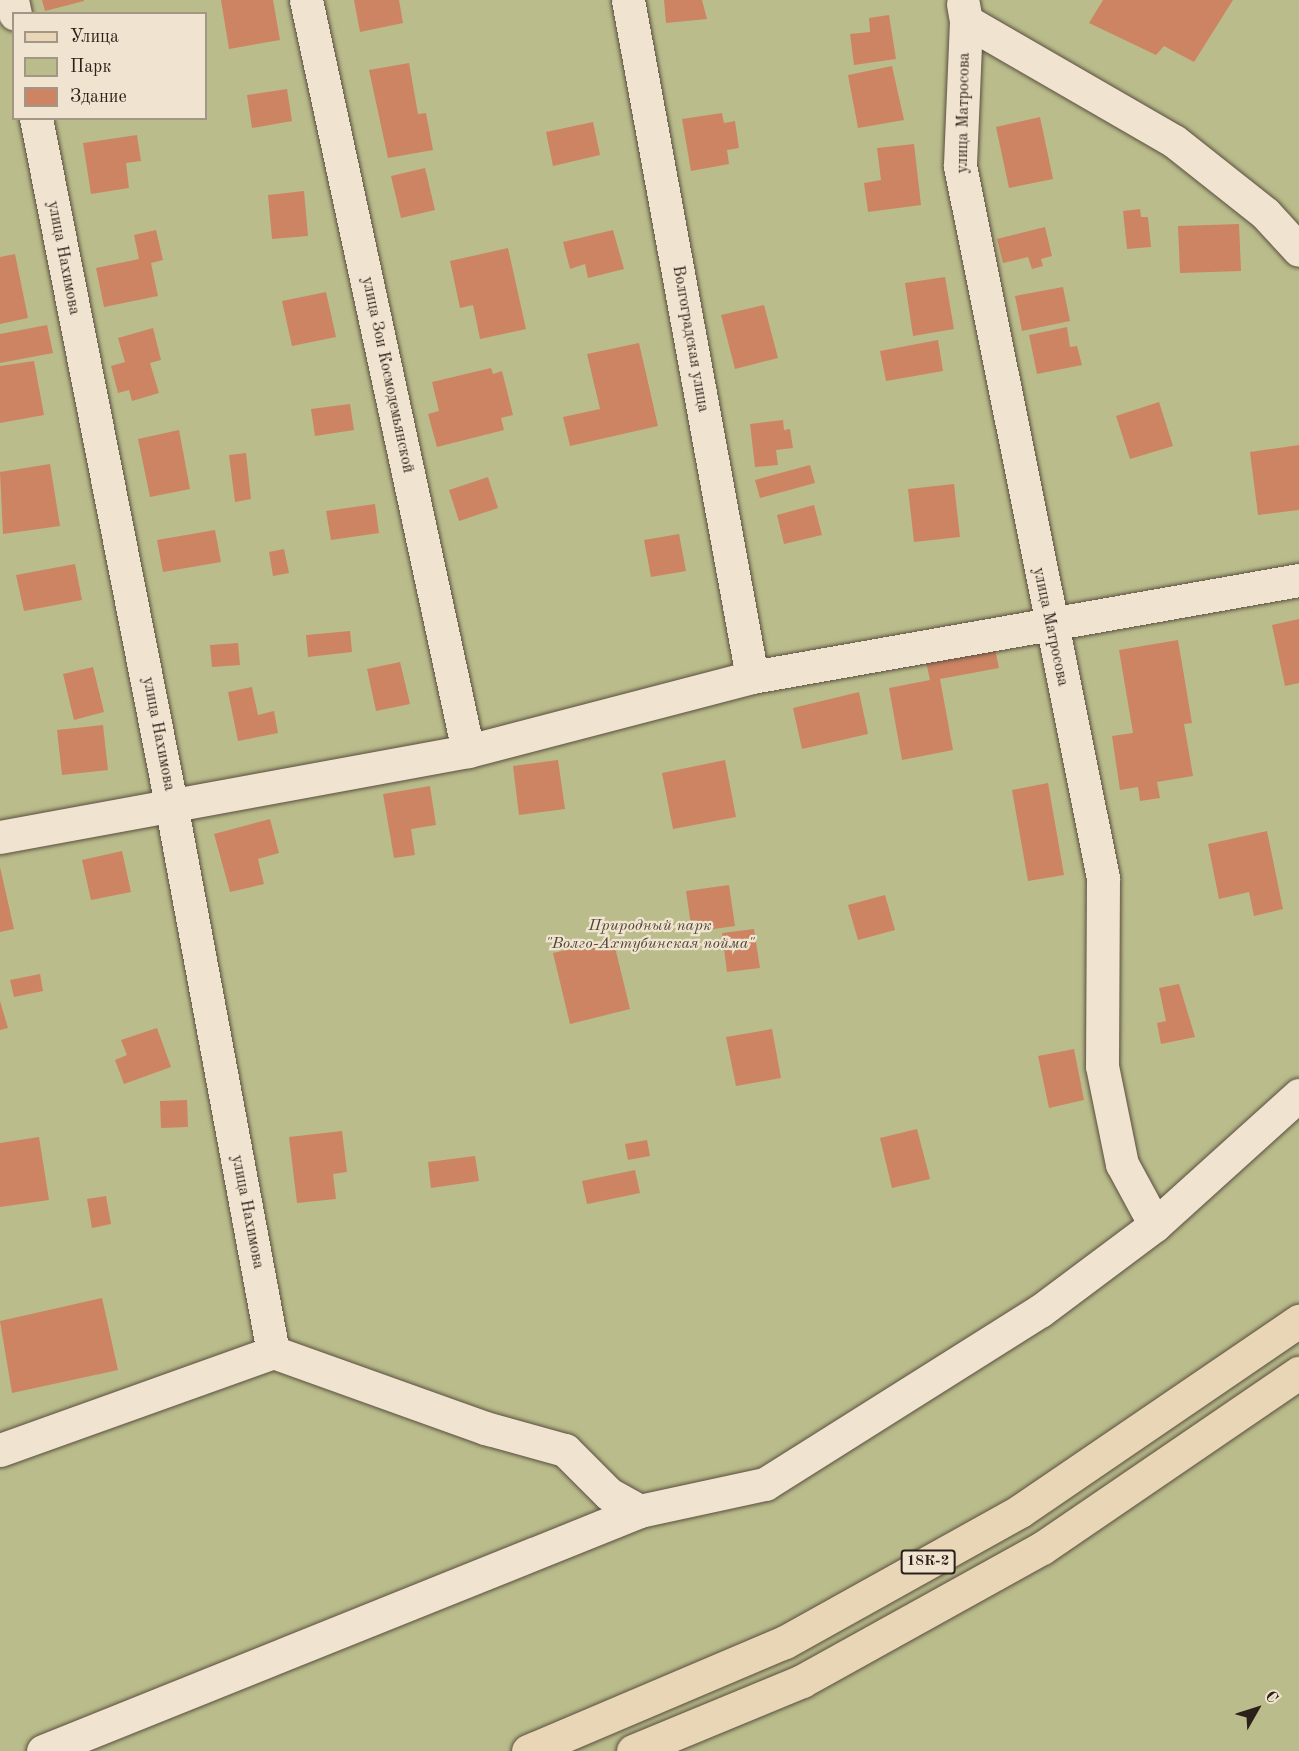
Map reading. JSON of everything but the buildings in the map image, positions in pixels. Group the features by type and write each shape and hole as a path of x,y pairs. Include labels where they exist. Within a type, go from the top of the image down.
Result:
{"main road":[{"name":"18К-2","path":"528,1751 785,1642 990,1528 1246,1361 1299,1321"},
{"name":"18К-2","path":"633,1751 802,1681 1042,1548 1299,1373"}],"street":[{"name":"улица Зои Космодемьянской","path":"306,0 468,751"},
{"name":"Волгоградская улица","path":"628,0 752,677"},
{"path":"964,11 1174,141 1265,213 1299,250"},
{"name":"улица Матросова","path":"964,11 960,166 1049,624 1103,878 1102,1066 1122,1164 1155,1225"},
{"name":"улица Нахимова","path":"36,120 171,804 273,1352"},
{"path":"0,837 468,751 752,677 1299,580"},
{"path":"43,1751 640,1511 765,1484 1040,1311 1155,1225 1299,1095"},
{"path":"0,1450 273,1352 485,1428 565,1450 609,1494 640,1511"}],"green space":[{"name":"Природный парк \"Волго-Ахтубинская пойма\"","path":"0,0 1299,0 1299,1751 0,1751"}]}
